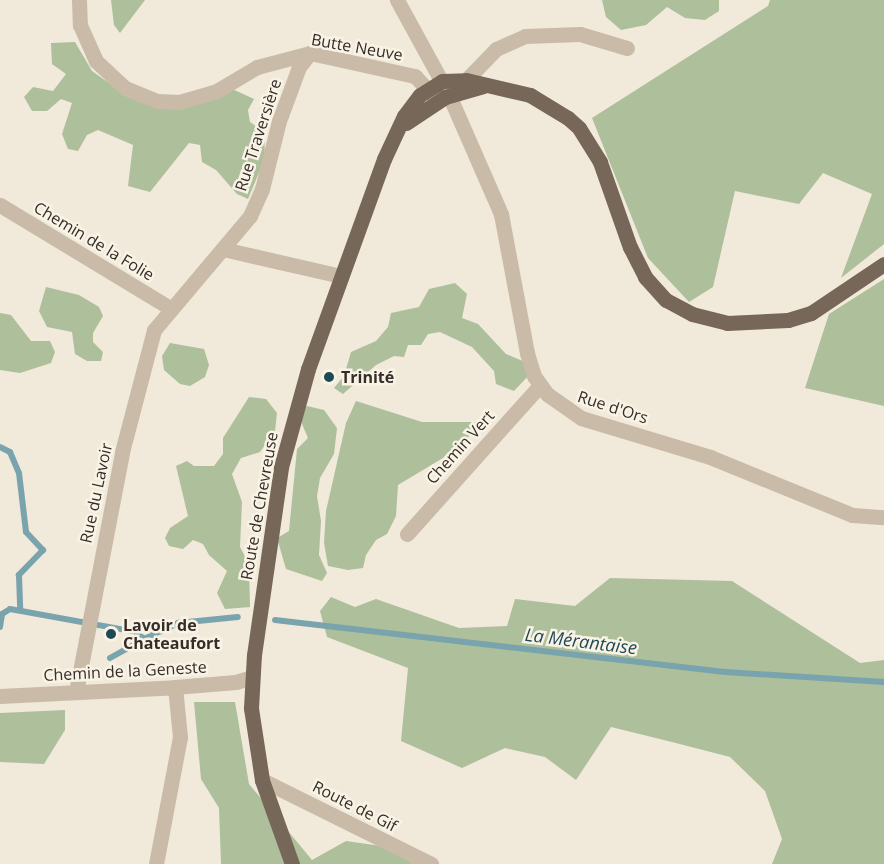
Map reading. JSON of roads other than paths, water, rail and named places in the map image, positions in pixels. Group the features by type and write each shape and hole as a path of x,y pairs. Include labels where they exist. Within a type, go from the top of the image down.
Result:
{"main road":[{"path":"442,81 466,80 489,84 541,99 579,128 600,162 630,247 645,277 677,308 727,323 788,320 812,313 884,264"},
{"path":"438,95 489,84"},
{"name":"Route de Chevreuse","path":"292,864 262,780 251,708 251,677 281,467 298,399 384,159 398,131 438,95"}],"street":[{"name":"Butte Neuve","path":"80,0 80,25 96,61 125,88 159,101 179,102 215,92 257,67 310,54 415,76 438,95"},
{"name":"Rue d'Ors","path":"397,0 442,81 438,95 501,214 527,353 540,385 565,410 581,418 710,457 852,515 884,517"},
{"path":"466,80 496,49 525,36 580,34 627,48"},
{"name":"Rue Traversière","path":"170,308 250,216 262,189 279,122 299,67 310,54"},
{"path":"415,76 433,65"},
{"name":"Chemin de la Folie","path":"0,205 170,308"},
{"path":"223,249 341,276"},
{"name":"Rue du Lavoir","path":"76,692 89,636 122,452 154,330 170,308"},
{"name":"Chemin Vert","path":"406,534 540,385"},
{"name":"Chemin de la Geneste","path":"0,696 175,687 251,677"},
{"path":"156,864 180,737 175,687"},
{"name":"Route de Gif","path":"262,780 431,864"}],"waterway":[{"name":"La Mérantaise","path":"0,447 10,452 19,473 26,532 43,550 19,575 20,610"},
{"name":"La Mérantaise","path":"0,627 2,614 10,609 136,632 144,639 178,623 238,617"},
{"name":"La Mérantaise","path":"275,620 725,672 884,682"},
{"path":"110,658 144,639"}],"place":[{"name":"Trinité","path":"329,377"},
{"name":"Lavoir de Chateaufort","path":"111,634"}]}
